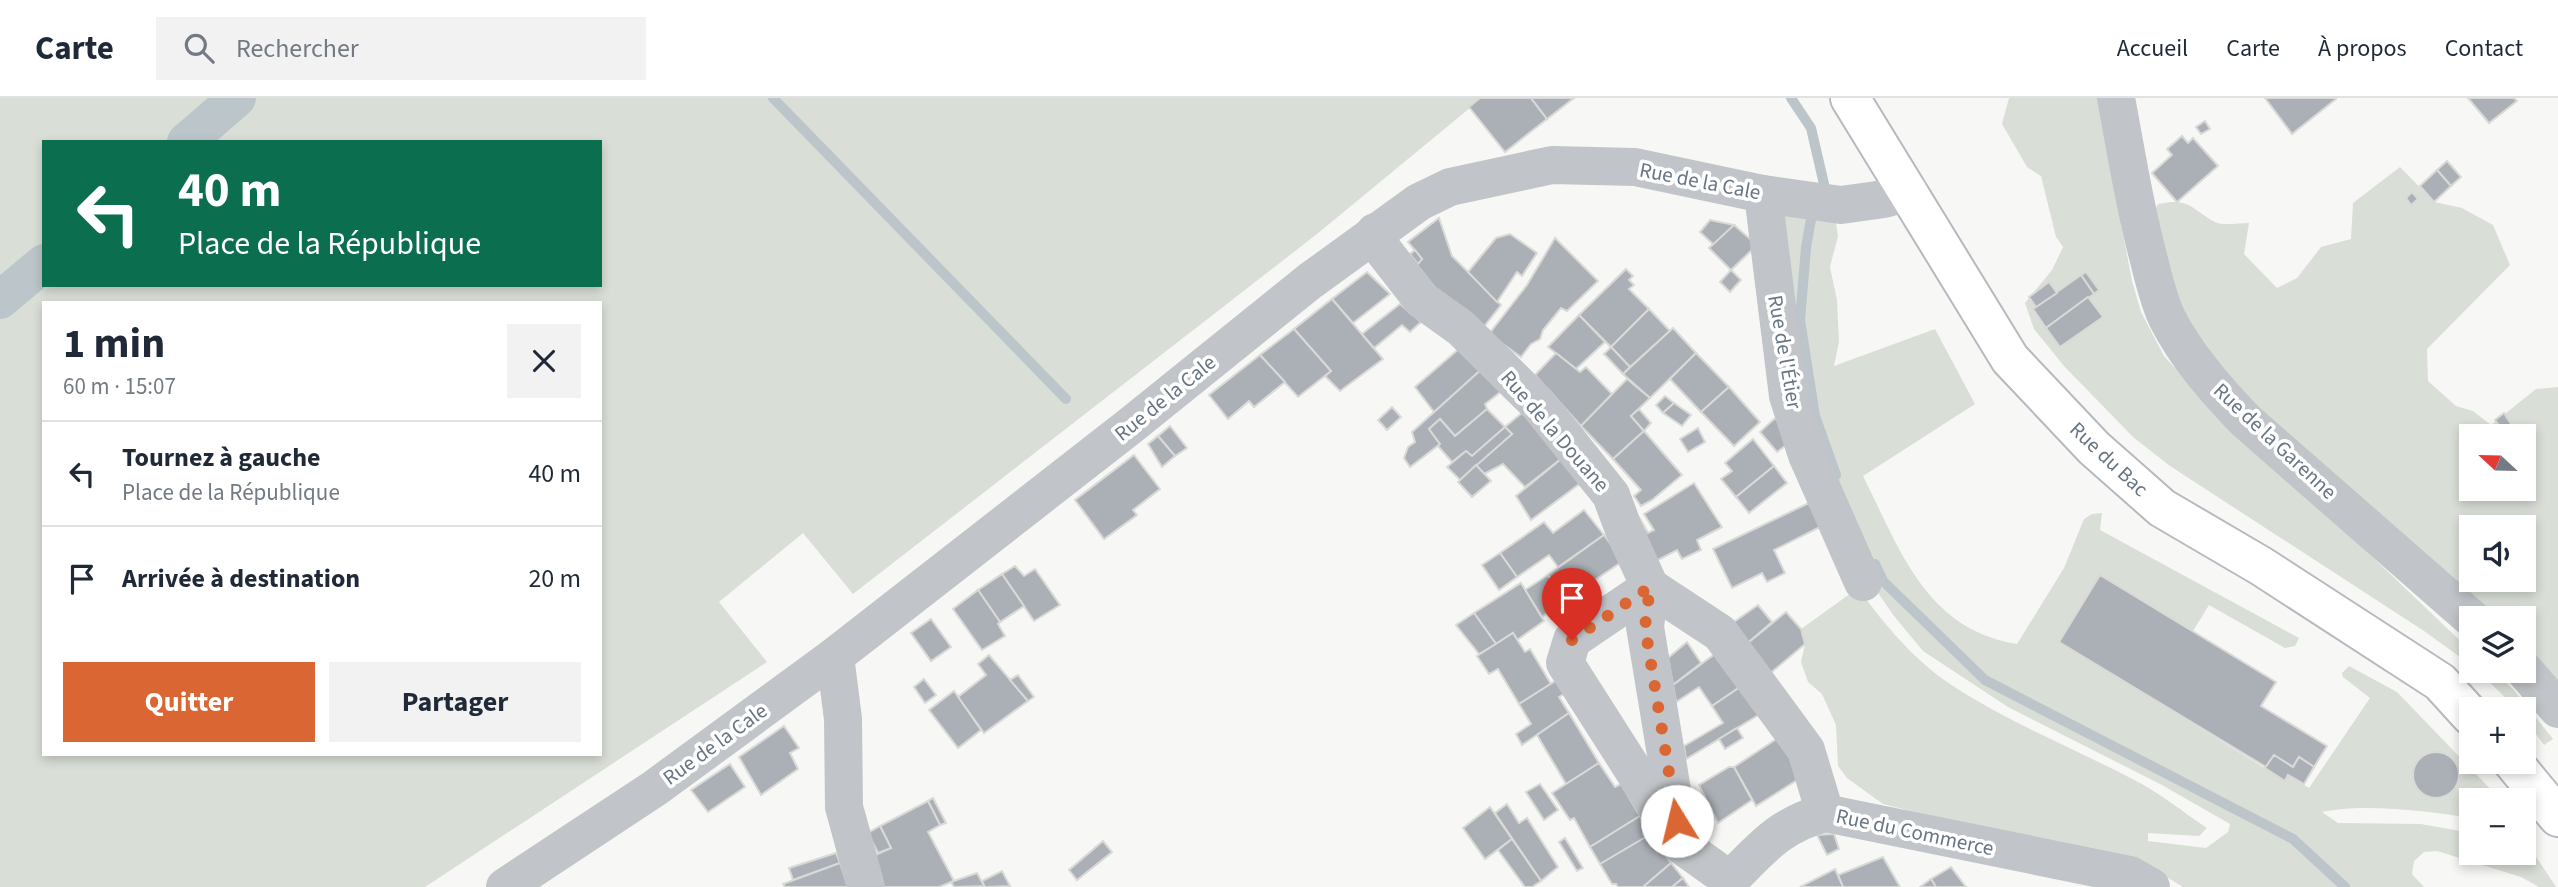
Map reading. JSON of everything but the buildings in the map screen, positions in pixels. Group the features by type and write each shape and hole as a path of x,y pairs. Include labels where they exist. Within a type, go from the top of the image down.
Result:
{"main road":[{"name":"Rue du Bac","path":"1850,98 2010,359 2094,448 2162,508 2261,566 2440,682 2459,703"},
{"path":"2523,774 2558,817"}],"street":[{"name":"Rue de la Garenne","path":"2116,98 2139,223 2152,272 2166,317 2199,367 2245,420 2459,607"},
{"name":"Rue de la Cale","path":"505,887 655,788 835,656 1130,426 1310,281 1419,202 1450,187 1552,165 1635,167 1774,195 1841,205 1884,199 1909,192"},
{"name":"Rue de l'Étier","path":"1774,195 1788,396 1807,455 1863,582"},
{"name":"Rue de la Douane","path":"1375,232 1383,250 1422,300 1461,328 1539,405 1611,495 1650,587"},
{"path":"1650,587 1720,633 1806,750 1825,813"},
{"path":"1650,587 1645,627 1681,845"},
{"path":"1650,587 1572,640 1565,663 1681,845 1729,884"},
{"path":"835,656 843,719 844,807 866,887"},
{"path":"2535,683 2558,709"},
{"name":"Rue du Commerce","path":"1729,884 1775,834 1804,818 1825,813 2140,881"}],"shaded area":[{"path":"0,98 1482,98 1317,234 853,594 803,533 719,602 767,662 425,887 0,887"},
{"path":"2009,98 2097,98 2132,281 2141,312 2164,356 2209,405 2459,640 2459,656 2170,466 2133,437 2064,366 2034,329 2025,303 2052,270 2063,247 2056,237 2041,176 2027,167 2002,124"},
{"path":"2400,167 2434,202 2462,208 2493,225 2510,265 2427,349 2428,381 2456,406 2473,411 2490,424 2459,424 2459,501 2536,501 2536,424 2492,424 2536,389 2558,387 2558,687 2536,662 2536,606 2479,606 2463,592 2536,592 2536,515 2459,515 2459,588 2230,383 2175,312 2150,220 2158,204 2177,202 2190,206 2218,223 2249,223 2244,254 2277,288 2297,278 2321,247 2351,239 2353,203"},
{"path":"1778,211 1836,223 1838,236 1830,267 1837,300 1839,342 1834,366 1935,329 1975,404 1863,476 1904,557 1919,582 1938,604 1959,622 1985,635 2017,644 2064,568 2084,519 2092,514 2102,513 2100,530 2299,638 2295,646 2285,648 2209,605 2193,631 2100,575 2060,642 2284,780 2288,775 2309,788 2370,698 2343,677 2342,673 2349,666 2397,692 2459,756 2459,774 2476,774 2489,788 2459,788 2459,816 2376,808 2322,812 2338,823 2421,824 2459,831 2459,858 2437,851 2424,852 2414,861 2412,874 2424,887 2183,887 2165,876 1883,804 1847,778 1838,766 1836,725 1822,694 1808,682 1801,662 1805,644 1801,629 1858,588 1900,640 1924,664 1950,684 2020,724 2140,783 2207,828 2199,836 2148,833 2148,841 2206,848 2228,832 2230,824 2162,785 2008,707 1923,651 1869,580 1820,471"},
{"path":"2490,683 2506,683 2520,697 2505,697"},
{"path":"2536,718 2553,739 2544,745 2536,734"},
{"path":"2536,857 2556,887 2539,887 2521,877 2482,865 2536,865"}],"waterway":[{"path":"188,140 237,98"},
{"path":"773,98 1066,399"},
{"path":"1791,98 1811,128 1824,184 1811,219 1800,320 1815,416 1836,475"},
{"path":"0,300 42,265"},
{"path":"1875,564 1883,581 1985,680 2293,839 2345,887"}],"route":[{"path":"1572,640 1650,587 1645,627 1677,821"}]}
